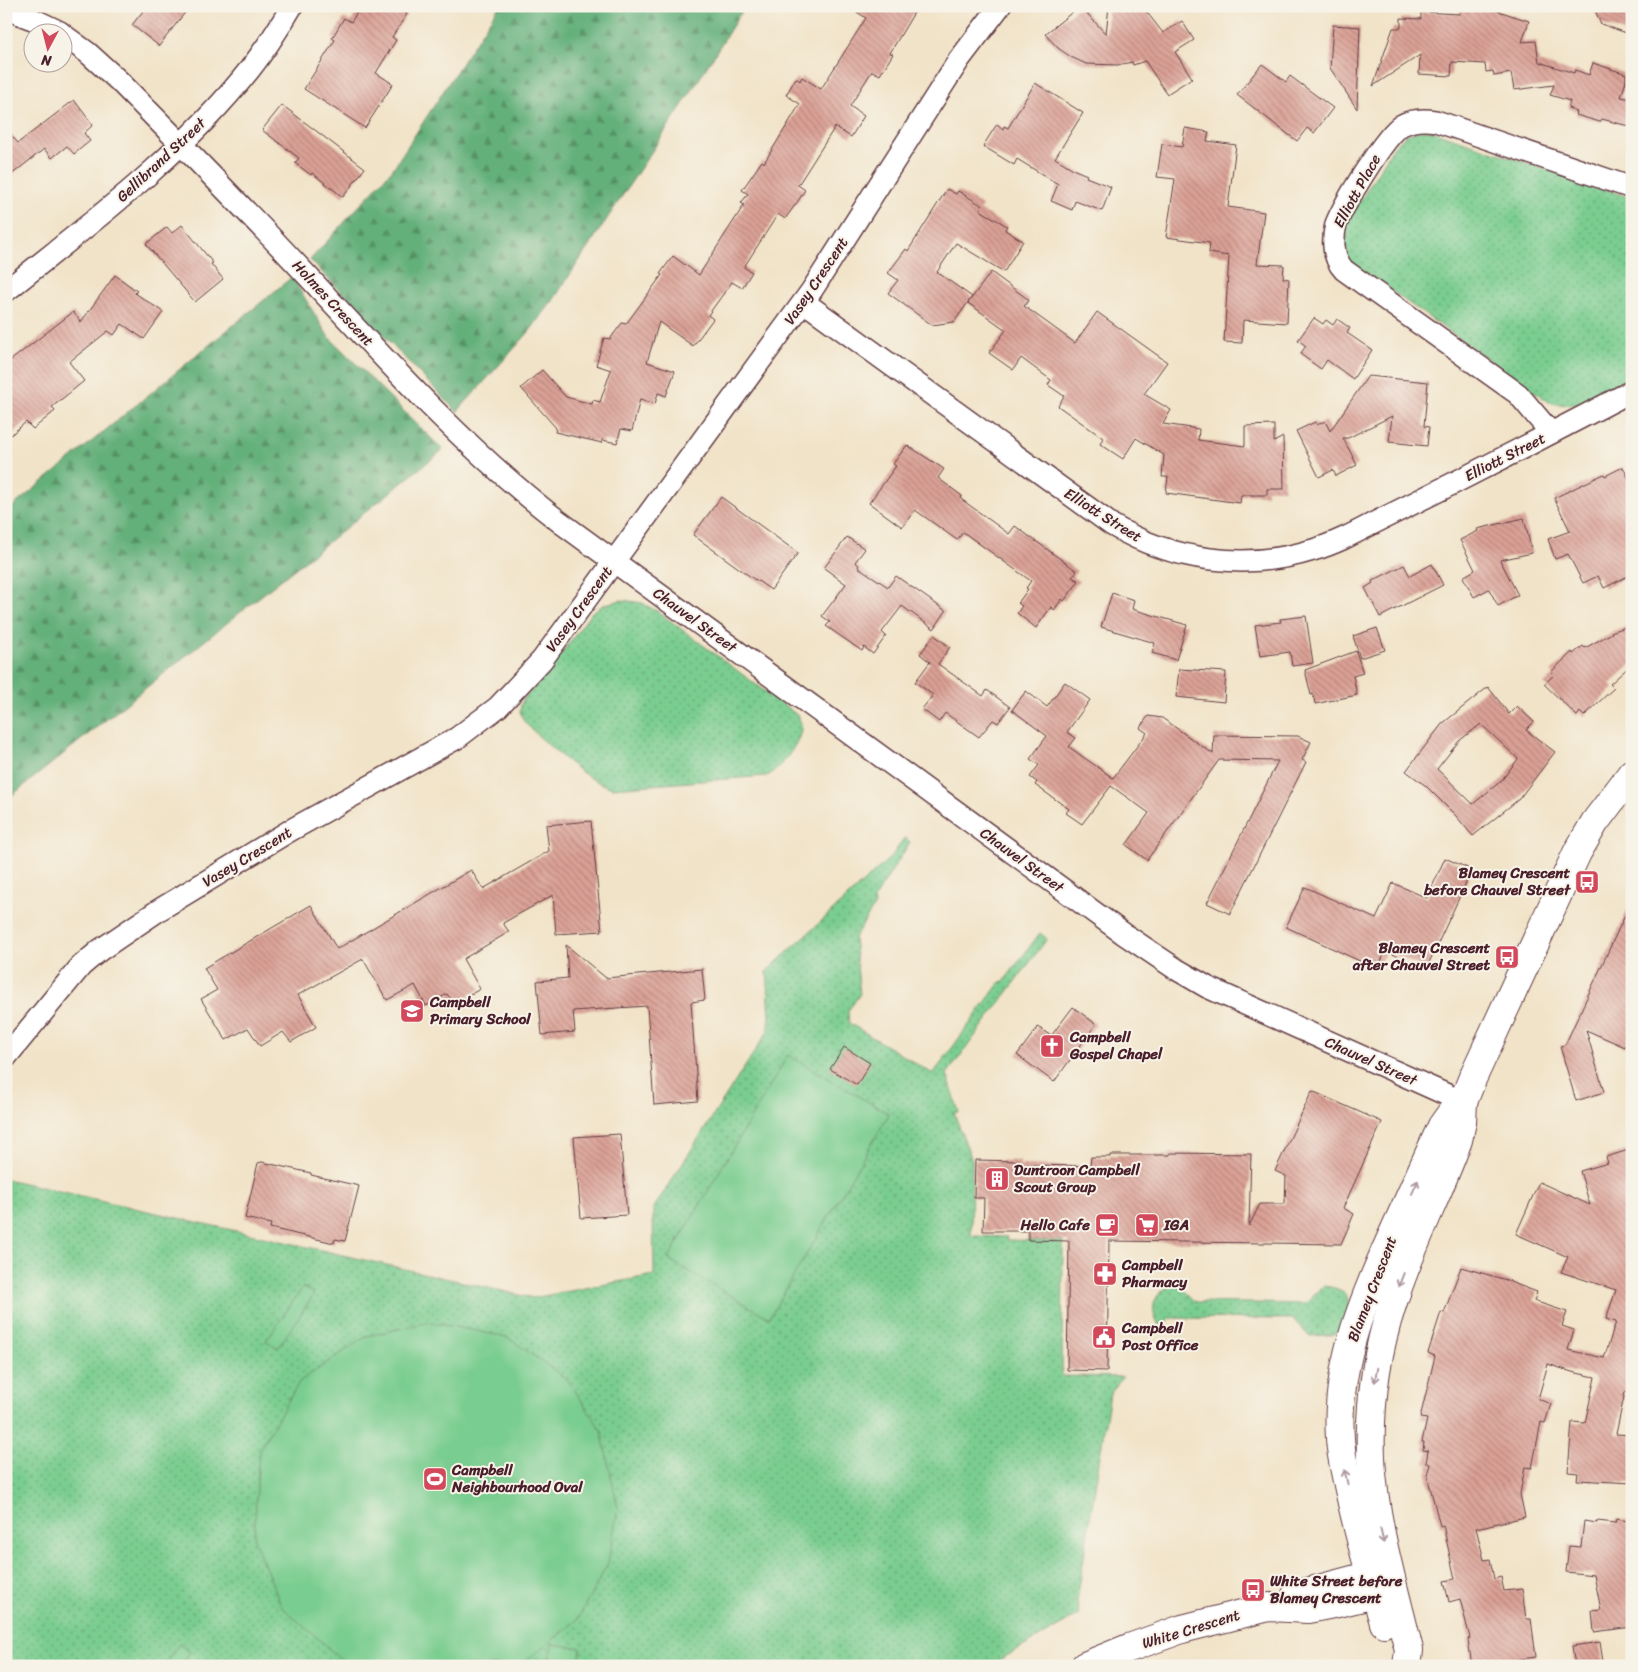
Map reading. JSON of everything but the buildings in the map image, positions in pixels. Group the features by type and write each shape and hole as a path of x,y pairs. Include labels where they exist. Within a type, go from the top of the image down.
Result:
{"street":[{"name":"Gellibrand Street","path":"6,291 130,191 181,145 252,67 292,6"},
{"name":"Vasey Crescent","path":"6,1057 81,966 100,950 159,910 291,830 457,738 498,707 542,660 804,302 959,60 1000,6"},
{"name":"Holmes Crescent","path":"6,9 38,22"},
{"name":"Holmes Crescent","path":"72,41 112,74 479,454 526,496 614,561"},
{"name":"Elliott Place","path":"1551,433 1518,394 1344,270 1337,261 1334,249 1333,236 1336,224 1388,139 1402,125 1416,120 1436,122 1632,188"},
{"name":"Elliott Street","path":"804,302 1108,522 1165,550 1191,556 1251,560 1286,557 1314,550 1348,536 1632,391"},
{"name":"Chauvel Street","path":"614,561 1124,934 1171,966 1230,998 1463,1102"},
{"name":"Blamey Crescent","path":"1407,1666 1409,1650 1358,1529 1340,1443 1341,1398 1350,1346 1367,1295 1406,1236 1458,1140 1462,1122 1463,1102 1576,853 1595,822 1632,772"},
{"name":"Blamey Crescent","path":"1398,1666 1394,1657 1380,1583 1376,1503 1370,1441 1374,1384 1395,1296 1406,1236"},
{"path":"1350,1346 1387,1324 1381,1310 1367,1295"},
{"path":"1340,1443 1370,1441"},
{"name":"White Crescent","path":"1085,1666 1182,1629 1270,1607 1295,1595 1380,1583"}],"green space":[{"path":"499,6 745,6 691,92 552,302 529,332 457,412 310,260 392,170"},
{"path":"1429,130 1632,198 1632,378 1592,399 1582,402 1560,404 1549,402 1352,263 1344,248 1344,234 1349,219 1394,146 1406,135"},
{"path":"292,277 328,336 443,450 6,800 6,512"},
{"path":"622,600 642,603 657,611 797,715 800,720 801,730 797,742 788,756 771,774 766,776 613,788 602,784 579,770 525,723 520,712 524,698 544,677 592,612 605,604"},
{"path":"904,838 910,842 874,899 875,905 854,938 860,994 848,1011 849,1023 933,1074 1000,982 1004,981 1040,933 1047,939 947,1074 959,1112 954,1113 972,1160 971,1236 1007,1237 1007,1240 1063,1241 1062,1376 1123,1377 1110,1393 1077,1601 1079,1615 989,1666 6,1666 6,1179 533,1298 654,1275 653,1209 768,1031 770,1017 767,971 892,856"},
{"path":"788,1055 889,1114 769,1318 668,1259"},
{"path":"1176,1284 1196,1302 1305,1304 1324,1286 1335,1288 1346,1295 1348,1300 1347,1313 1342,1329 1332,1335 1309,1336 1293,1319 1170,1318 1161,1328 1154,1315 1157,1296 1168,1287"},
{"path":"303,1287 314,1294 278,1348 266,1341"},
{"name":"Campbell Neighbourhood Oval","path":"429,1322 507,1337 568,1380 601,1430 618,1508 608,1563 578,1619 520,1666 349,1666 282,1607 254,1540 259,1450 300,1381 367,1336"},
{"path":"179,1644 190,1652 180,1666 164,1666"},
{"path":"552,1644 581,1648 579,1666 549,1666"}],"place":[{"name":"Blamey Crescent before Chauvel Street","path":"1587,882"},
{"name":"Blamey Crescent after Chauvel Street","path":"1507,957"},
{"name":"Campbell Primary School","path":"412,1011"},
{"name":"Campbell Gospel Chapel","path":"1052,1046"},
{"name":"Duntroon Campbell Scout Group","path":"997,1179"},
{"name":"Hello Cafe","path":"1107,1225"},
{"name":"IGA","path":"1147,1225"},
{"name":"Campbell Pharmacy","path":"1105,1274"},
{"name":"Campbell Post Office","path":"1104,1337"},
{"name":"Campbell Neighbourhood Oval","path":"435,1479"},
{"name":"White Street before Blamey Crescent","path":"1253,1590"}]}
